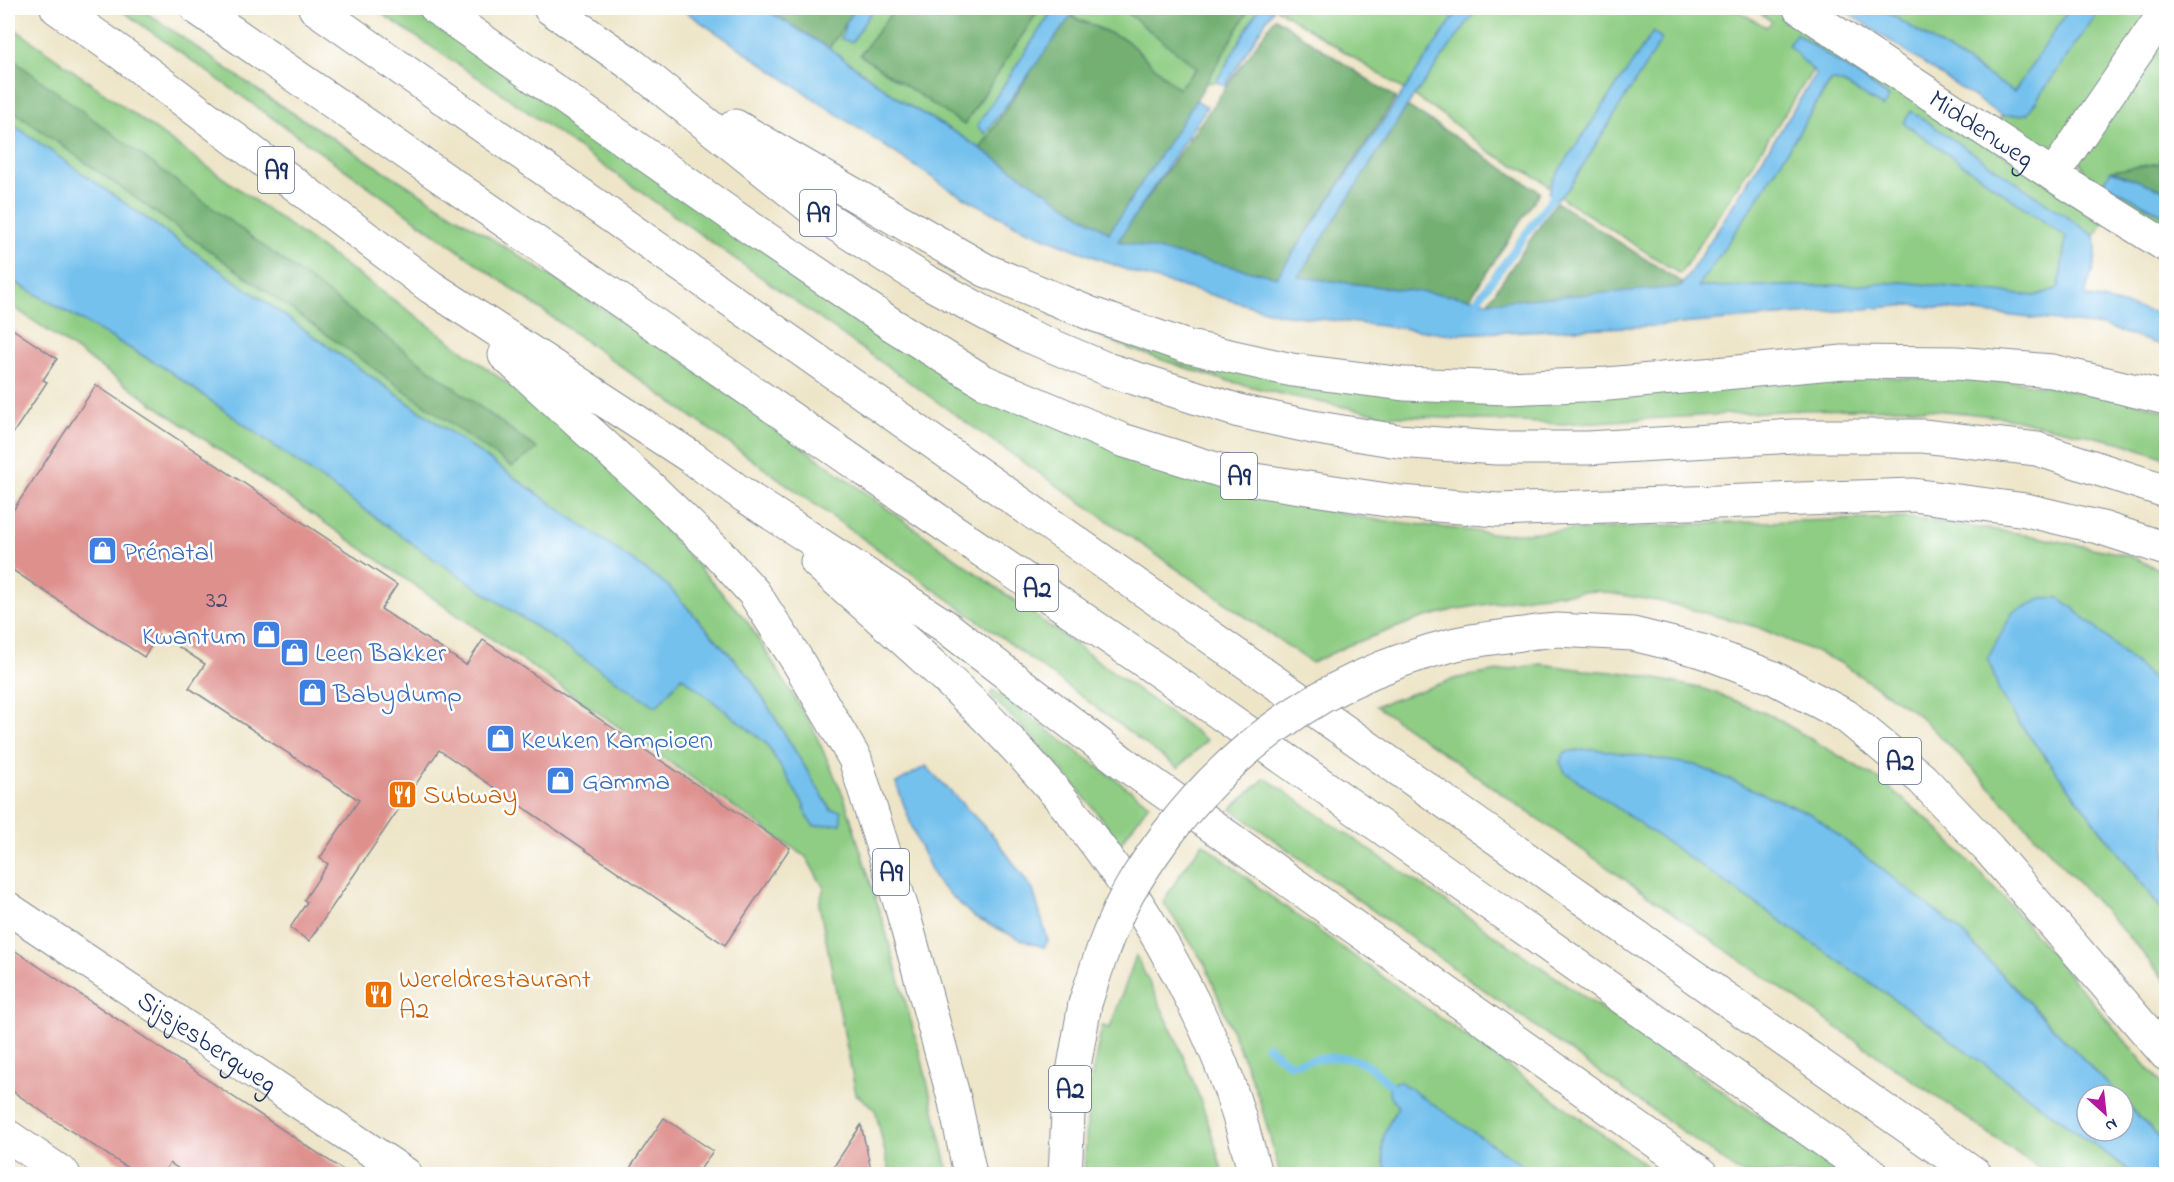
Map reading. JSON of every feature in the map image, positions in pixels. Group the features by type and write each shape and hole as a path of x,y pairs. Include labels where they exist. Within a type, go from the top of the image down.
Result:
{"highway":[{"name":"A9","path":"57,8 130,60 431,287 691,457 745,496 999,730 1081,825 1121,878 1161,940 1204,1026 1228,1082 1255,1174"},
{"name":"A2","path":"197,8 1203,701 1872,1174"},
{"name":"A2","path":"315,8 1975,1174"},
{"name":"A9","path":"436,8 749,228 900,330 983,381 1132,444 1248,479 1401,502 1498,510 1912,495 2026,510 2102,528 2166,549"},
{"name":"A9","path":"550,8 631,64 818,213 924,280 1024,334 1109,370 1239,411 1312,427 1398,441 1496,448 1587,448 1794,436 1923,436 2037,448 2166,491"},
{"path":"631,64 985,270 1089,313 1185,346 1292,370 1404,384 1507,388 1608,384 1844,362 1956,363 2052,371 2166,398"},
{"name":"A9","path":"431,287 656,493 718,553 754,593 797,660 855,759 902,909 955,1102 970,1174"},
{"path":"745,496 945,626 1122,762 1435,987 1702,1174"},
{"name":"A2","path":"1065,1174 1070,1095 1085,1004 1114,921 1144,868 1193,800 1225,767 1251,746 1309,703 1349,681 1399,661 1457,644 1537,632 1557,630 1633,633 1702,651 1774,678 1846,716 1922,779 1996,857 2166,1054"}],"street":[{"name":"Middenweg","path":"1799,8 2053,175 2166,246"},
{"path":"2053,175 2166,10"},
{"name":"Sijsjesbergweg","path":"8,908 406,1174"},
{"path":"8,1136 64,1174"}],"green space":[{"path":"118,8 140,8 272,100 668,350 1207,740 1178,768 1001,637"},
{"path":"373,8 436,8 971,391 1275,500 1371,519 1500,534 1692,524 1907,518 2023,534 2127,555 2166,572 2166,691 2072,607 2000,694 2020,724 2166,915 2166,982 2137,946 1988,785 1919,715 1839,662 1757,627 1664,602 1596,591 1534,596 1453,610 1419,619 1347,646 1312,663 960,418 498,91"},
{"path":"763,8 856,8 829,48"},
{"path":"856,8 895,8 860,55 964,125 1040,8 1054,8 977,126 985,133 1038,61 980,149 906,104 829,48"},
{"path":"895,8 1040,8 964,125 860,55"},
{"path":"1069,8 1121,8 1197,68 1178,89 1126,40 1071,16"},
{"path":"1121,8 1250,8 1196,100 1109,233 980,149 1038,61 1074,12 1072,17 1126,40 1178,89 1197,68"},
{"path":"1250,8 1259,8 1216,82 1205,83"},
{"path":"1276,8 1733,8 1766,27 1772,22 1754,8 1782,8 2105,221 2095,236 1911,112 1904,123 2066,237 2059,288 2035,296 1697,287 1832,80 1843,83 1883,107 1889,97 1797,34 1813,70 1680,274 1565,200 1540,179 1490,152 1439,112"},
{"path":"1881,8 2166,8 2166,164 2104,183 2166,216 2166,240 2089,185 2077,153 2059,144 2033,152 1995,124 2002,116 2027,114 2015,93"},
{"path":"1275,18 1396,98 1277,277 1117,241"},
{"path":"8,24 412,313 578,436 651,502 661,525 747,621 811,724 844,797 885,929 923,1064 949,1174 890,1174 875,1109 856,1094 819,904 824,888 806,857 8,303 8,278 166,369 434,559 656,706 682,677 766,743 804,805 808,819 814,825 841,824 841,811 831,810 750,677 667,585 8,121"},
{"path":"8,56 537,449 512,467 8,107"},
{"path":"1407,106 1540,192 1470,298 1298,277"},
{"path":"2166,162 2166,191 2111,171"},
{"path":"1556,202 1683,283 1675,289 1488,302"},
{"path":"1049,314 1291,380 1803,375 2015,381 2127,400 2166,411 2166,458 2119,442 2003,417 1915,408 1797,410 1562,424 1384,415 1216,378 1130,349"},
{"path":"1541,664 1628,673 1708,690 1772,716 1880,780 1932,823 2005,899 2166,1089 2166,1145 2135,1113 2135,1083 2106,1083 1956,927 1560,762 1566,772 1917,1015 2075,1131 2075,1143 2092,1143 2134,1174 2047,1174 1376,706 1457,678"},
{"path":"993,690 1149,804 1120,844 1058,766 990,695"},
{"path":"1265,778 1843,1174 1742,1174 1231,809"},
{"path":"1203,843 1266,893 1658,1174 1535,1174 1494,1146 1389,1095 1398,1107 1383,1139 1387,1174 1280,1174 1259,1098 1205,964 1163,902"},
{"path":"1136,956 1197,1090 1223,1174 1084,1174 1089,1091 1102,1026 1110,1028"}],"water":[{"path":"680,8 763,8 829,48 906,104 958,134 1109,233 1196,100 1207,107 1118,241 1277,277 1460,8 1478,8 1407,106 1298,277 1488,302 1681,287 1816,74 1788,45 1796,34 1889,97 1883,107 1845,84 1831,80 1761,194 1698,287 1862,285 1902,282 2035,296 2059,288 2066,237 1904,123 1911,111 2095,236 2095,261 2085,296 2166,315 2166,347 2103,326 1912,305 1655,326 1451,334 1279,314 1137,274 1019,227 951,190"},
{"path":"856,8 874,8 852,42 841,39 846,23"},
{"path":"1054,8 1069,8 1074,12 985,134 977,126"},
{"path":"1259,8 1274,8 1225,86 1216,82"},
{"path":"1841,8 1881,8 2014,92 2070,8 2101,8 2027,114 2002,116"},
{"path":"1653,32 1662,39 1569,188 1556,200 1549,193 1552,181"},
{"path":"8,121 667,585 750,677 831,810 841,811 841,824 814,826 808,819 804,805 766,743 682,677 656,707 434,559 166,369 8,278"},
{"path":"2111,171 2166,191 2166,216 2104,183"},
{"path":"2059,598 2166,691 2166,915 2020,724 2000,694 1988,658 2013,612 2042,599"},
{"path":"1594,749 1695,765 1811,814 1956,927 2106,1083 2075,1083 2075,1131 1917,1015 1565,772 1560,762 1565,752"},
{"path":"926,766 996,839 1033,890 1048,941 1044,947 1024,941 975,918 937,882 916,838 896,783"},
{"path":"1399,1081 1535,1174 1387,1174 1383,1139 1398,1107 1389,1095 1389,1084"},
{"path":"2135,1113 2166,1145 2166,1174 2134,1174 2092,1143 2135,1143"}],"building":[{"path":"8,326 57,359 43,380 47,382 8,441"},
{"path":"96,385 397,585 381,609 466,665 483,640 790,848 725,945 439,750 309,941 290,928 307,902 304,900 328,864 320,858 359,800 189,688 205,664 159,634 144,657 8,567 8,518"},
{"path":"8,946 349,1174 186,1174 170,1163 162,1174 137,1174 60,1124 8,1088"},
{"path":"664,1118 713,1151 697,1174 626,1174"},
{"path":"861,1125 872,1174 829,1174"}],"waterway":[{"path":"1476,302 1553,197"},
{"path":"1267,1046 1289,1064 1339,1057 1358,1061 1370,1067 1389,1084"}],"place":[{"name":"Prénatal","path":"102,551"},
{"name":"Kwantum","path":"267,635"},
{"name":"Leen Bakker","path":"294,652"},
{"name":"Babydump","path":"312,693"},
{"name":"Keuken Kampioen","path":"500,739"},
{"name":"Gamma","path":"561,780"},
{"name":"Subway","path":"402,794"},
{"name":"Wereldrestaurant A2","path":"378,994"}]}
